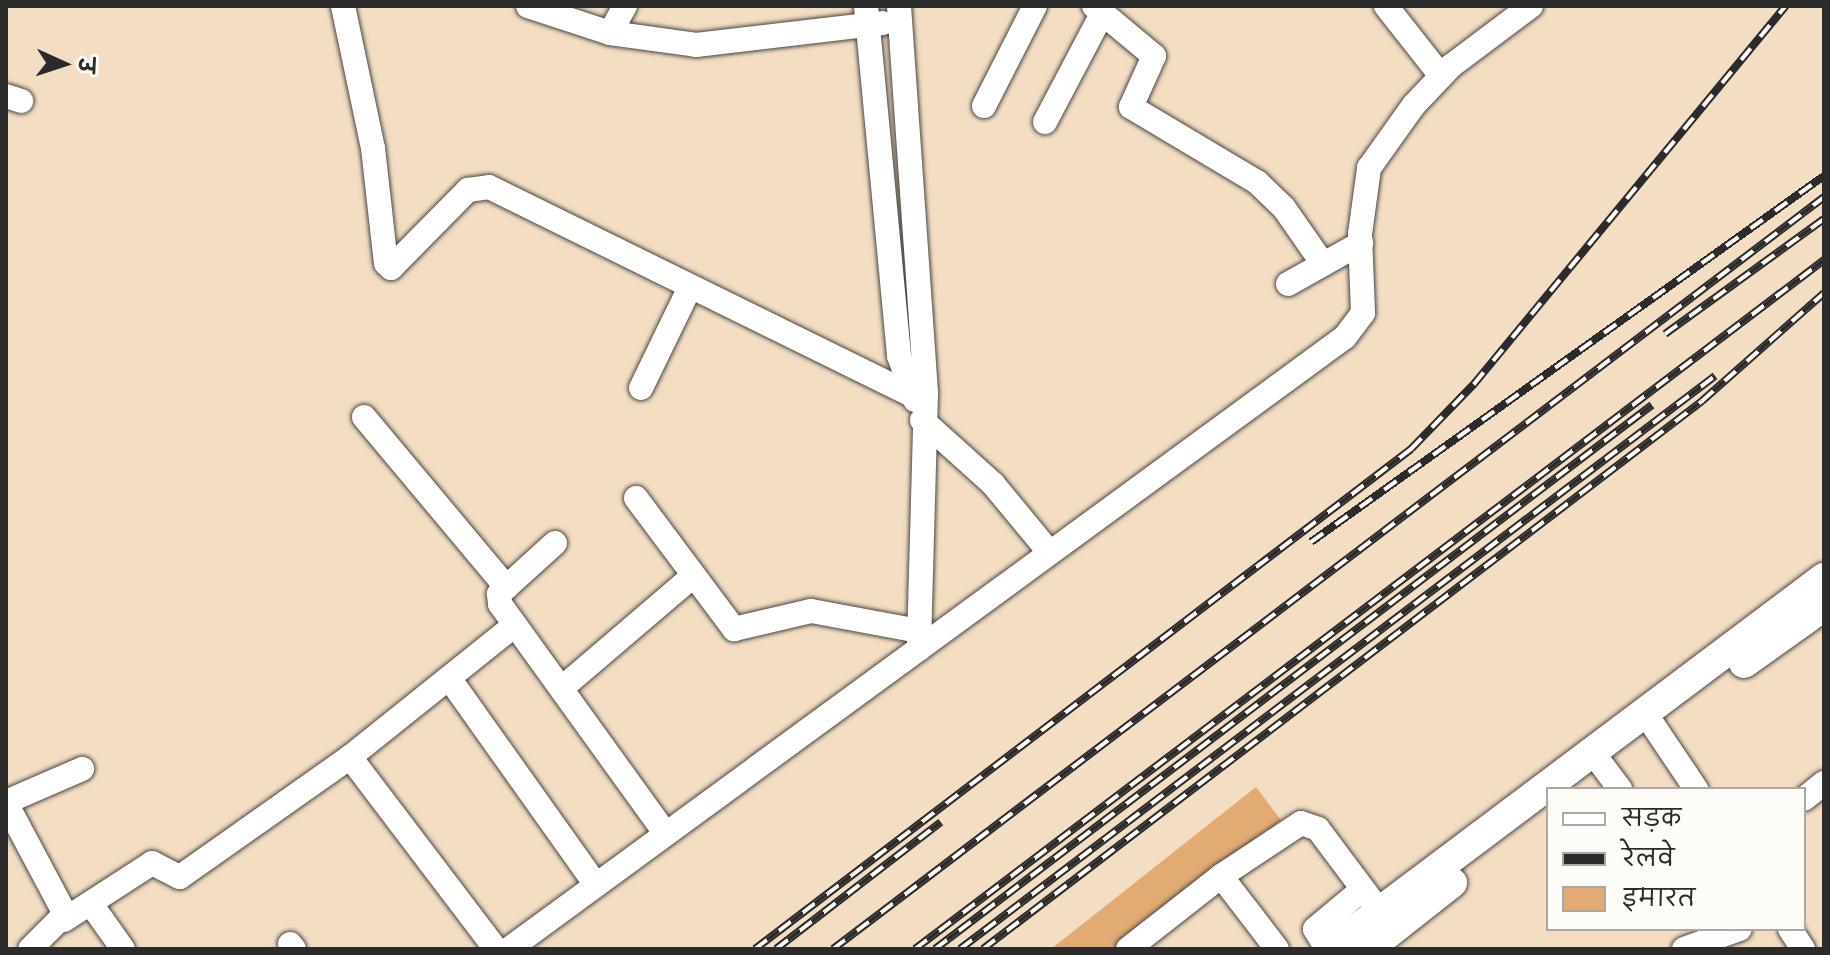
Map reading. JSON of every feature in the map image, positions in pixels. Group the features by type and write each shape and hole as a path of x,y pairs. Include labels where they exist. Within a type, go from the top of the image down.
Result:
{"main road":[{"path":"1578,787 1611,777 1649,720 1824,578"},
{"path":"1546,787 1824,606"},
{"path":"1328,949 1371,901 1546,787"},
{"path":"1368,949 1546,810"}],"street":[{"path":"343,6 373,148 386,263 391,268 468,190 479,186 690,287 918,408 993,484 1050,553"},
{"path":"528,6 610,33 720,46 867,16 900,13 926,393 918,408"},
{"path":"610,33 625,6"},
{"path":"984,106 1035,6"},
{"path":"1386,6 1441,76"},
{"path":"509,949 919,640 1050,553 1345,337 1363,313 1361,243 1369,168 1441,76 1531,6"},
{"path":"1045,122 1098,9 1154,56 1131,107 1257,182 1284,208 1323,264"},
{"path":"867,16 897,334 918,408 919,640"},
{"path":"1288,284 1361,243"},
{"path":"641,388 690,287"},
{"path":"364,417 506,587"},
{"path":"636,498 692,577 734,629 811,611 919,640"},
{"path":"555,543 498,598 665,833"},
{"path":"562,688 692,577"},
{"path":"82,769 6,802 49,938 91,904 152,863 180,877 350,757 515,625"},
{"path":"449,678 596,885"},
{"path":"1649,720 1695,787"},
{"path":"350,757 496,949"},
{"path":"1806,797 1824,783"},
{"path":"1128,949 1221,876 1308,822 1371,901"},
{"path":"1221,876 1277,949"},
{"path":"91,904 123,949"},
{"path":"1684,949 1734,931"},
{"path":"1791,931 1803,949"}],"building":[{"path":"1256,787 1281,820 1118,949 1051,949"}],"railway":[{"path":"755,949 1411,449 1474,384 1786,6"},
{"path":"1311,542 1824,176"},
{"path":"833,949 1824,197"},
{"path":"1665,334 1824,219"},
{"path":"915,949 1824,260"},
{"path":"983,949 1702,401 1824,293"},
{"path":"960,949 1715,376"},
{"path":"935,949 1652,405"},
{"path":"776,949 941,822"}]}
